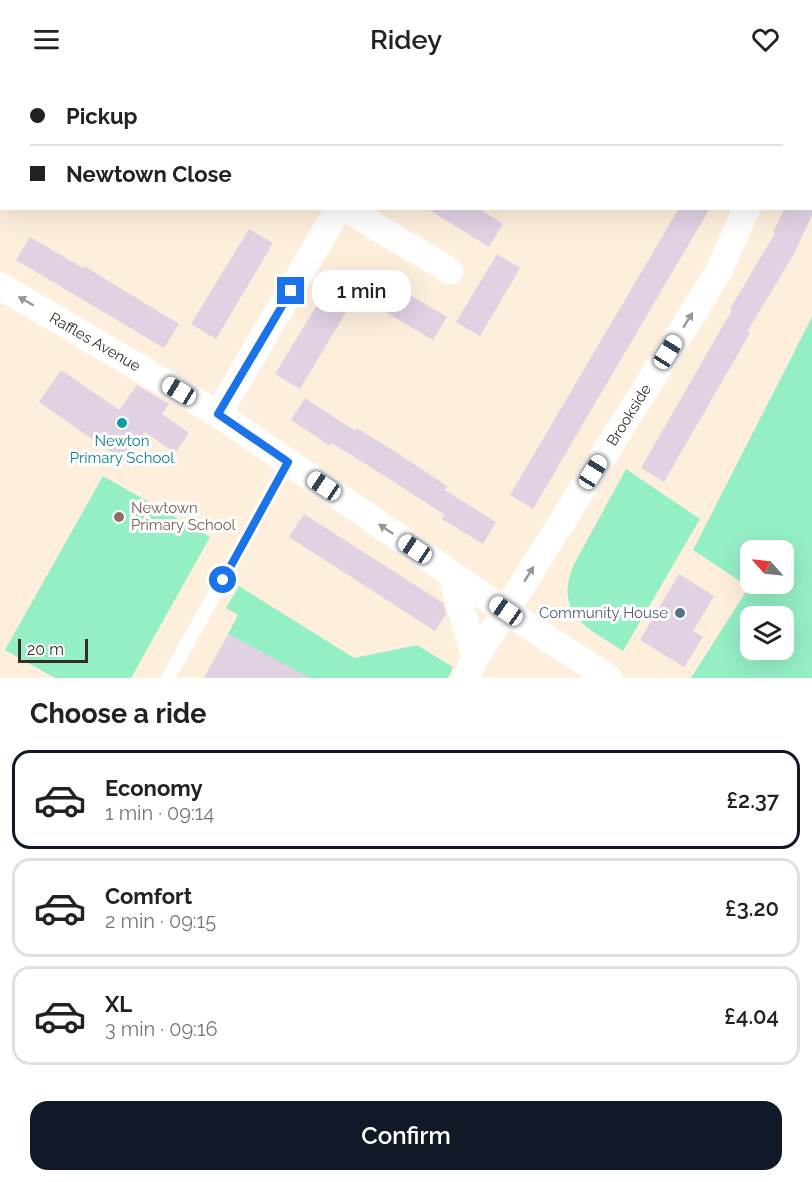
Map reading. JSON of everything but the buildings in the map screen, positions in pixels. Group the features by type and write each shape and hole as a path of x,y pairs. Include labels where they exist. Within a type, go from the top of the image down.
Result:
{"street":[{"path":"218,414 338,210"},
{"path":"348,210 450,271"},
{"name":"Brookside","path":"470,668 718,273 746,210"},
{"name":"Raffles Avenue","path":"0,286 218,414 451,574 609,678"},
{"path":"451,574 470,668"}],"lane":[{"path":"168,678 288,462"}],"green space":[{"path":"812,317 812,678 691,678 745,594 794,594 794,540 740,540 740,581 693,550"},
{"path":"626,469 700,519 623,651 587,627 578,618 571,608 568,583 573,566"},
{"path":"103,476 210,537 131,678 55,678 5,650"},
{"path":"239,586 354,658 417,645 453,667 448,678 295,678 298,672 228,634 238,615 226,608"}],"place":[{"name":"Newton Primary School","path":"122,423"},
{"name":"Newtown Primary School","path":"119,517"},
{"name":"Community House","path":"680,613"}],"route":[{"path":"223,580 288,462 218,414 291,291"}]}
